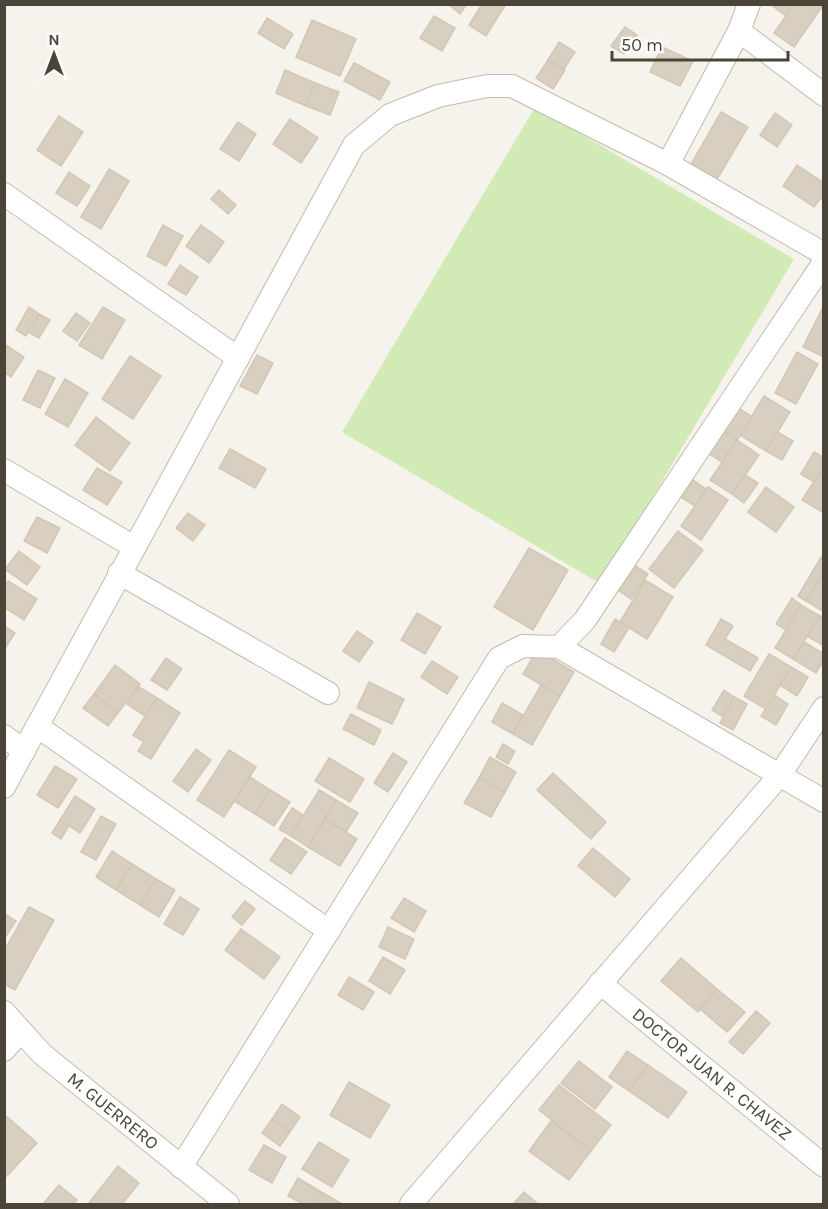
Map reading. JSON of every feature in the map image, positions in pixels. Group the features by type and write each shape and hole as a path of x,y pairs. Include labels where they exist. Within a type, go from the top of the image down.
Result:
{"street":[{"path":"668,164 739,31 749,4"},
{"path":"739,31 824,95"},
{"path":"4,787 354,145 390,115 438,96 487,86 512,86 668,164 824,254"},
{"path":"4,194 237,358"},
{"path":"559,647 585,620 824,262"},
{"path":"4,470 134,547"},
{"path":"120,573 328,693"},
{"path":"181,1167 500,658 523,646 559,647 824,801"},
{"path":"411,1204 779,776 824,708"},
{"path":"37,726 329,931"},
{"path":"4,736 24,751"},
{"name":"DOCTOR JUAN R. CHAVEZ","path":"600,982 824,1166"},
{"name":"M. GUERRERO","path":"4,1012 42,1054 228,1204"},
{"path":"4,1050 21,1030"}],"green space":[{"path":"535,107 794,259 601,584 342,432"}],"building":[{"path":"448,4 467,4 460,14"},
{"path":"482,4 506,4 486,36 469,25"},
{"path":"770,4 794,4 786,16"},
{"path":"794,4 824,4 794,47 774,33"},
{"path":"434,16 455,28 442,51 420,38"},
{"path":"267,18 293,34 284,49 258,33"},
{"path":"312,20 356,39 340,76 296,57"},
{"path":"625,27 637,35 624,54 611,46"},
{"path":"559,42 575,52 564,69 548,60"},
{"path":"662,47 693,61 680,86 650,72"},
{"path":"548,60 565,70 553,89 536,78"},
{"path":"354,63 390,82 380,100 344,81"},
{"path":"285,70 315,83 306,106 276,93"},
{"path":"315,83 339,92 330,115 306,106"},
{"path":"721,112 748,127 716,181 690,166"},
{"path":"775,113 792,125 777,147 760,135"},
{"path":"59,116 83,132 61,166 37,150"},
{"path":"290,119 318,138 301,163 273,144"},
{"path":"238,122 256,134 239,161 220,149"},
{"path":"797,165 824,183 824,194 814,207 783,186"},
{"path":"109,169 129,181 101,229 81,217"},
{"path":"69,172 90,186 77,206 56,193"},
{"path":"219,190 236,205 228,214 211,199"},
{"path":"163,225 183,236 166,266 147,256"},
{"path":"201,225 224,242 209,263 186,246"},
{"path":"180,265 198,277 186,295 168,284"},
{"path":"29,307 39,314 26,336 16,330"},
{"path":"103,307 125,320 102,359 79,345"},
{"path":"824,307 824,357 803,347"},
{"path":"76,313 90,323 77,341 63,331"},
{"path":"39,314 50,320 39,338 28,332"},
{"path":"4,344 24,357 11,377 4,372"},
{"path":"797,352 818,364 796,404 775,393"},
{"path":"257,355 273,363 257,394 240,386"},
{"path":"130,356 161,376 133,419 102,399"},
{"path":"38,370 55,378 40,408 23,400"},
{"path":"65,379 88,393 68,427 45,414"},
{"path":"764,396 790,412 766,451 740,435"},
{"path":"739,408 752,417 737,440 723,431"},
{"path":"96,417 130,443 110,471 75,445"},
{"path":"723,431 737,440 722,462 708,453"},
{"path":"777,432 793,441 782,460 766,451"},
{"path":"737,440 759,455 732,494 710,480"},
{"path":"230,449 266,469 255,488 219,468"},
{"path":"814,452 824,458 824,466 814,482 801,474"},
{"path":"824,466 824,513 802,500"},
{"path":"97,468 122,482 107,505 83,490"},
{"path":"745,475 758,483 744,503 732,494"},
{"path":"693,480 706,489 695,506 681,497"},
{"path":"708,487 728,500 701,540 681,526"},
{"path":"766,487 794,507 776,532 748,512"},
{"path":"188,513 205,525 193,541 176,528"},
{"path":"37,517 60,528 47,553 24,541"},
{"path":"678,531 703,550 674,588 649,569"},
{"path":"529,548 568,570 533,630 494,607"},
{"path":"19,551 40,567 27,585 5,569"},
{"path":"821,557 824,559 824,573 806,601 798,596"},
{"path":"634,565 648,574 631,599 618,590"},
{"path":"824,573 824,612 806,601"},
{"path":"645,580 673,597 647,639 620,622"},
{"path":"8,581 37,599 24,620 4,607 4,586"},
{"path":"792,598 801,605 786,630 776,624"},
{"path":"801,605 820,616 793,659 775,648"},
{"path":"417,613 441,627 425,654 401,640"},
{"path":"820,616 824,618 824,646 807,636"},
{"path":"615,619 629,628 614,652 601,644"},
{"path":"721,619 733,626 725,639 758,658 750,671 706,645"},
{"path":"4,626 15,633 4,650"},
{"path":"357,631 373,642 359,662 343,651"},
{"path":"804,642 824,654 824,660 816,673 793,659"},
{"path":"537,650 574,672 560,696 523,674"},
{"path":"769,654 791,667 766,709 744,696"},
{"path":"166,658 182,669 167,690 151,680"},
{"path":"432,661 458,677 447,694 421,677"},
{"path":"115,665 140,684 118,713 94,694"},
{"path":"791,667 808,677 797,696 780,685"},
{"path":"369,682 404,699 392,724 357,708"},
{"path":"541,685 560,696 532,745 513,734"},
{"path":"139,687 157,698 145,716 127,704"},
{"path":"724,690 734,697 723,717 712,710"},
{"path":"94,694 118,713 108,726 83,708"},
{"path":"774,695 788,704 776,725 761,716"},
{"path":"734,697 747,704 733,730 720,723"},
{"path":"157,698 180,713 151,759 138,751 144,742 133,735"},
{"path":"502,703 523,715 513,734 492,722"},
{"path":"351,714 381,730 374,745 343,729"},
{"path":"503,744 515,751 508,764 496,757"},
{"path":"196,749 211,760 188,792 173,781"},
{"path":"229,750 256,767 224,817 197,800"},
{"path":"393,753 407,762 388,792 374,783"},
{"path":"490,757 516,772 505,792 479,778"},
{"path":"329,758 364,779 350,802 315,781"},
{"path":"55,766 77,779 58,808 37,795"},
{"path":"553,773 606,822 591,839 537,790"},
{"path":"250,777 270,790 255,814 234,801"},
{"path":"479,778 505,792 491,817 464,803"},
{"path":"270,790 290,802 274,826 255,814"},
{"path":"319,790 336,800 308,847 291,836"},
{"path":"75,796 95,809 80,833 60,820"},
{"path":"336,800 358,813 346,832 325,819"},
{"path":"292,808 303,815 291,836 279,829"},
{"path":"101,816 116,824 96,860 81,852"},
{"path":"325,819 357,839 340,866 308,847"},
{"path":"60,820 69,826 61,839 52,833"},
{"path":"285,838 307,852 291,874 270,860"},
{"path":"593,848 630,879 615,897 578,866"},
{"path":"112,851 132,864 116,890 96,877"},
{"path":"132,864 156,879 140,905 116,890"},
{"path":"156,879 175,890 159,917 140,905"},
{"path":"180,897 199,909 183,935 164,924"},
{"path":"404,898 426,911 414,932 391,918"},
{"path":"245,901 255,909 242,925 232,917"},
{"path":"29,907 54,920 15,990 4,984 4,951"},
{"path":"4,913 16,921 4,939"},
{"path":"388,927 414,939 405,959 379,947"},
{"path":"241,929 280,957 264,979 225,950"},
{"path":"383,957 405,970 390,994 369,981"},
{"path":"681,958 717,989 698,1012 661,981"},
{"path":"349,977 374,992 363,1010 338,995"},
{"path":"717,989 745,1012 727,1032 700,1009"},
{"path":"756,1011 770,1023 743,1054 729,1042"},
{"path":"627,1051 648,1065 629,1091 609,1077"},
{"path":"579,1061 612,1087 595,1109 561,1083"},
{"path":"648,1065 687,1092 668,1118 629,1091"},
{"path":"349,1082 390,1105 370,1138 330,1115"},
{"path":"559,1085 611,1125 591,1151 539,1110"},
{"path":"282,1104 300,1117 290,1132 272,1119"},
{"path":"4,1114 37,1143 7,1176 4,1174"},
{"path":"272,1119 290,1132 280,1146 262,1133"},
{"path":"551,1121 591,1151 569,1180 529,1151"},
{"path":"319,1142 349,1160 332,1187 302,1169"},
{"path":"264,1145 286,1157 272,1183 249,1170"},
{"path":"118,1166 139,1183 122,1204 88,1204"},
{"path":"298,1178 323,1193 316,1204 303,1204 288,1196"},
{"path":"59,1185 77,1200 73,1204 43,1204"},
{"path":"524,1192 538,1204 513,1204"},
{"path":"323,1193 342,1204 316,1204"}]}
